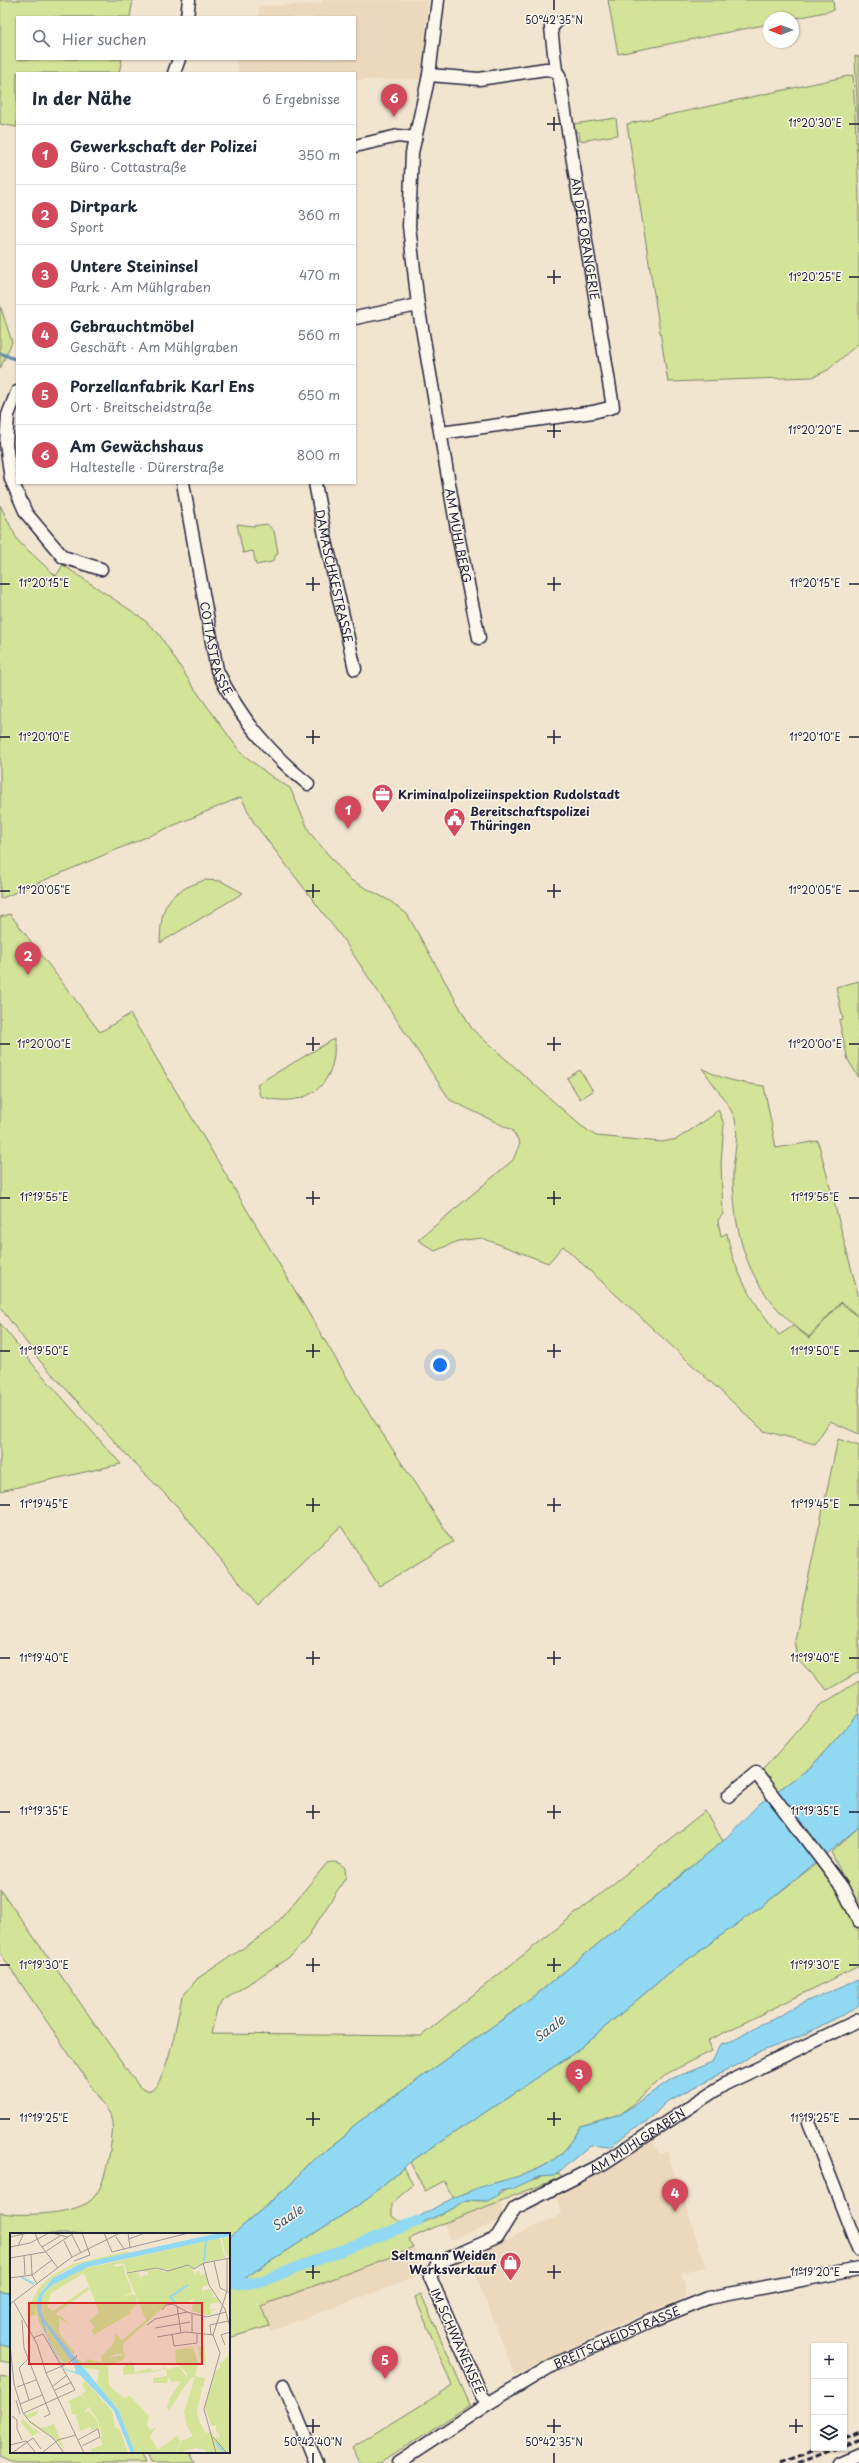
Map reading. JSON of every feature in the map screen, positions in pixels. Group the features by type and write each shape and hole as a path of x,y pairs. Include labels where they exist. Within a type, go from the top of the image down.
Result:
{"street":[{"path":"187,16 189,0"},
{"name":"AM MÜHLBERG","path":"438,0 429,75 415,138 410,173 409,226 418,305 458,535 479,638"},
{"name":"AN DER ORANGERIE","path":"441,433 593,412 613,406 561,82 556,71 551,27 554,24"},
{"path":"174,72 179,60"},
{"path":"429,75 479,79 546,69 556,71"},
{"path":"356,146 398,136 415,138"},
{"path":"356,318 418,305"},
{"path":"16,395 8,415 6,444 11,480 26,513 63,557 101,569"},
{"name":"COTTASTRASSE","path":"182,484 217,670 227,691 246,721 269,748 308,784"},
{"name":"DAMASCHKESTRASSE","path":"315,484 326,541 355,669"},
{"path":"728,1796 758,1778 827,1870 844,1890 859,1921"},
{"name":"AM MÜHLGRABEN","path":"430,2276 438,2263 497,2236 515,2208 604,2163 725,2084 859,2020"},
{"path":"809,2122 859,2251"},
{"name":"BREITSCHEIDSTRASSE","path":"398,2463 489,2404 580,2352 708,2298 859,2268"},
{"name":"IM SCHWANENSEE","path":"430,2276 482,2396 489,2404"},
{"path":"284,2386 316,2463"},
{"path":"838,2463 859,2454"}],"shaded area":[{"path":"323,0 428,0 421,79 356,80 356,72 239,72 236,60 356,60 356,16 259,16 259,6 320,4"},
{"path":"651,2138 659,2154 667,2151 706,2267 682,2272 686,2297 607,2330 515,2376 469,2257 562,2214 554,2191"},
{"path":"499,2201 506,2218 450,2240 444,2223"},
{"path":"414,2248 423,2273 395,2285 270,2331 261,2306"}],"green space":[{"path":"0,0 133,0 130,16 16,16 16,60 122,60 119,72 16,72 16,127 0,124"},
{"path":"608,0 833,0 834,10 799,18 799,12 763,12 763,25 618,54"},
{"path":"855,56 859,57 859,148"},
{"path":"853,75 859,197 859,343 828,370 813,377 668,382 627,124"},
{"path":"616,118 618,135 580,141 579,132 574,132 573,124"},
{"path":"0,305 12,342 0,369"},
{"path":"0,505 18,541 56,576 63,565 142,618 159,634 192,685 241,753 272,777 290,788 310,833 349,879 390,901 407,914 472,1029 580,1125 596,1136 662,1142 677,1139 712,1116 718,1109 724,1124 721,1163 723,1214 718,1220 721,1236 727,1233 734,1261 746,1287 779,1335 793,1326 809,1338 841,1303 859,1318 859,1434 830,1421 815,1444 764,1431 563,1246 548,1263 482,1238 458,1241 435,1251 418,1240 513,1160 520,1143 512,1130 450,1100 343,939 254,823 241,797 0,899"},
{"path":"237,524 253,526 267,524 274,531 278,552 272,562 256,565 253,551 243,553"},
{"path":"205,880 221,881 243,893 160,943 162,918 169,901 174,895 182,890"},
{"path":"10,914 100,1032 130,1014 358,1396 453,1542 379,1586 341,1526 258,1605 178,1507 141,1470 40,1361 0,1307 0,917"},
{"path":"859,981 859,1078 848,1060 839,1020 843,1019 836,987"},
{"path":"334,1039 334,1058 329,1073 323,1083 315,1091 306,1096 284,1100 260,1096 257,1084"},
{"path":"702,1068 732,1080 764,1086 776,1148 818,1141 859,1298 859,1317 841,1302 809,1337 774,1305 761,1287 751,1269 743,1249 738,1227 733,1180 737,1134 735,1119 725,1101"},
{"path":"580,1070 593,1091 580,1099 567,1078"},
{"path":"0,1323 35,1367 121,1464 0,1491"},
{"path":"838,1439 859,1446 859,1672 827,1690 798,1659 795,1640"},
{"path":"859,1681 859,1713 811,1767 778,1792 759,1774 819,1706"},
{"path":"705,1811 723,1841 531,1999 353,2126 344,2137 306,2166 292,2183 230,2237 230,2233 10,2233 10,2293 0,2292 0,2213 33,2214 59,2212 82,2206 90,2201 98,2192 103,2180 112,2140 112,2130 110,2114 0,1953 0,1889 142,2089 151,2091 157,2085 162,2075 171,2048 182,1997 198,1978 272,1929 327,1863 337,1862 341,1864 345,1868 346,1877 307,1938 291,1956 224,2000 217,2009 211,2034 421,2036"},
{"path":"859,1827 859,1909 831,1852"},
{"path":"817,1863 840,1891 859,1932 859,1966 707,2041 712,2051 668,2073 621,2114 581,2126 569,2144 556,2158 541,2168 472,2191 454,2199 444,2181 425,2191 410,2162 573,2054 669,1973 766,1903"},
{"path":"404,2167 413,2185 392,2203 392,2216 409,2229 454,2208 466,2200 487,2201 498,2194 525,2182 559,2173 562,2177 444,2223 409,2239 414,2248 261,2306 269,2326 230,2338 230,2287 363,2202"},
{"path":"421,2294 470,2405 380,2463 359,2463 352,2448 452,2386 415,2297"},
{"path":"0,2344 10,2346 10,2363 0,2361"},
{"path":"0,2376 10,2378 10,2453 140,2453 145,2463 16,2463 0,2456"},
{"path":"146,2453 190,2453 195,2463 150,2463"}],"water":[{"name":"Saale","path":"859,1713 859,1827 766,1903 669,1973 573,2054 410,2162 363,2202 230,2287 230,2237 292,2183 306,2166 344,2137 353,2126 531,1999 723,1841 759,1804 811,1767"},
{"path":"859,1979 859,2005 854,2009 799,2037 752,2055 741,2063 665,2103 649,2120 631,2130 610,2147 590,2145 554,2176 538,2177 512,2189 499,2191 497,2196 487,2201 466,2200 454,2208 409,2229 406,2227 407,2223 459,2195 532,2172 545,2165 558,2156 570,2143 581,2126 621,2114 673,2078 712,2062 721,2044 735,2040 759,2025 776,2018 798,2005"},
{"path":"0,2292 10,2293 10,2346 0,2344"}],"waterway":[{"path":"0,353 16,360"},
{"path":"230,2284 257,2283 418,2221"}],"railway":[{"path":"847,2437 859,2432"},
{"path":"847,2444 859,2439"},
{"path":"781,2463 811,2451"},
{"path":"798,2463 828,2451"}],"place":[{"name":"Am Gewächshaus","path":"394,117"},
{"name":"Kriminalpolizeiinspektion Rudolstadt","path":"383,814"},
{"name":"Gewerkschaft der Polizei","path":"348,829"},
{"name":"Bereitschaftspolizei Thüringen","path":"454,838"},
{"name":"Dirtpark","path":"28,975"},
{"name":"Untere Steininsel","path":"579,2093"},
{"name":"Gebrauchtmöbel","path":"675,2212"},
{"name":"Seltmann Weiden Werksverkauf","path":"511,2282"},
{"name":"Porzellanfabrik Karl Ens","path":"385,2379"}]}
